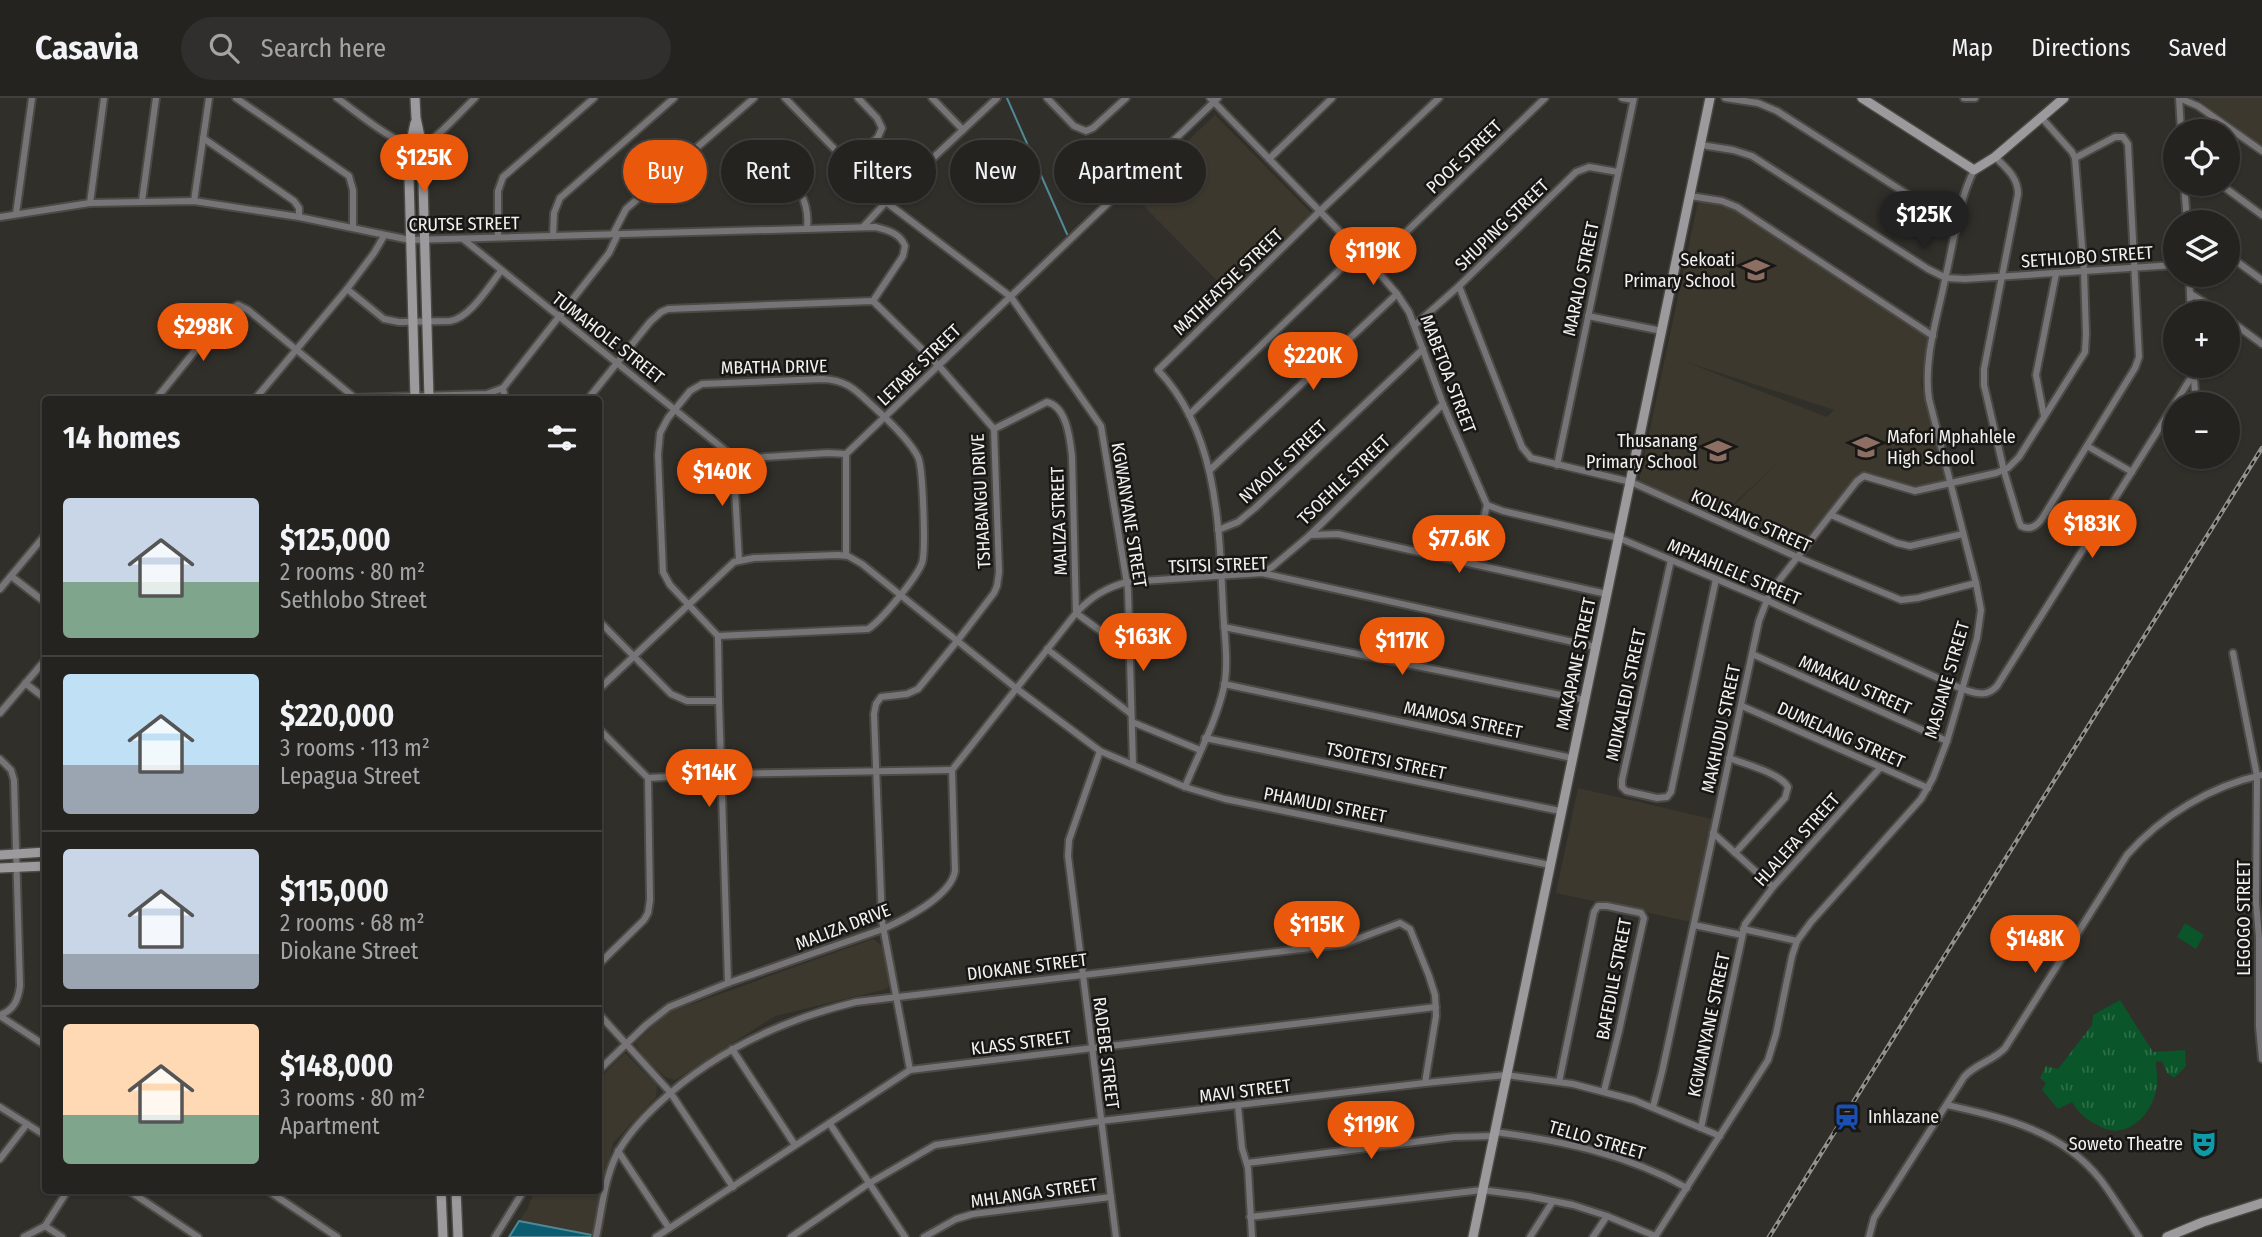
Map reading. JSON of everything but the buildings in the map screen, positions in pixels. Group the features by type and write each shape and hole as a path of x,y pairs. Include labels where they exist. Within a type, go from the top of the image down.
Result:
{"street":[{"path":"16,214 32,98"},
{"path":"90,203 103,98"},
{"path":"142,201 156,98"},
{"path":"194,201 209,98"},
{"path":"236,98 349,176 353,190 353,228"},
{"path":"337,98 394,138 410,146 422,146 475,98"},
{"path":"415,98 422,146 429,396"},
{"path":"498,237 498,191 503,177 594,98"},
{"path":"553,236 556,205 560,198 674,98"},
{"path":"448,396 487,394 503,388 609,253 622,214 754,98"},
{"name":"KGWANYANE STREET","path":"785,98 828,142"},
{"path":"858,98 877,118 882,128 875,140"},
{"path":"932,98 963,130"},
{"path":"936,155 997,98"},
{"path":"1047,98 1074,126 1086,131 1093,128 1126,98"},
{"path":"1269,159 1332,98"},
{"name":"MATHEATSIE STREET","path":"1189,415 1178,394 1158,370 1439,98"},
{"name":"POOE STREET","path":"1372,265 1545,98"},
{"path":"1622,98 1633,99"},
{"name":"MAKAPANE STREET","path":"1473,1237 1710,98"},
{"path":"1726,98 1758,103 1777,111 1957,226"},
{"path":"1861,98 1974,170 1995,157 2064,98"},
{"path":"1964,98 1975,98"},
{"path":"2180,119 2179,98 2198,106 2262,151"},
{"name":"MABETOA STREET","path":"1214,99 1397,294 1415,325 1443,404 1487,505"},
{"name":"LETABE STREET","path":"846,454 1214,99"},
{"name":"MARALO STREET","path":"1557,465 1633,99"},
{"path":"1951,483 2004,471 2019,457 2085,352 2084,271 2074,158 2072,152 2042,117"},
{"path":"415,396 410,146 416,118"},
{"path":"1995,157 2014,176 2018,187 1983,377 2004,471 2019,522 2024,528 2040,523 2138,362 2129,148 2126,140 2120,136 2074,158"},
{"path":"203,138 294,201 299,208 299,217"},
{"name":"SETHLOBO STREET","path":"1701,145 1752,156 1928,270 1946,278 2056,274 2163,266"},
{"name":"SHUPING STREET","path":"1415,325 1576,172 1590,167 1618,172"},
{"name":"MASIANE STREET","path":"1655,1237 1768,1060 1797,942 1811,922 1912,810 1928,788 1947,741 1980,624 1981,610 1927,388 1928,364 1957,226 1974,170"},
{"path":"1690,195 1722,201 1737,207 1933,336"},
{"path":"2236,196 2262,215"},
{"name":"CRUTSE STREET","path":"0,217 90,203 194,201 299,217 410,240 875,228 893,233 905,246 903,256 873,301"},
{"path":"806,203 807,228"},
{"path":"863,227 885,203"},
{"name":"KGWANYANE STREET","path":"887,203 1011,297 1101,426 1127,582 1133,765"},
{"path":"257,396 347,289 384,236"},
{"name":"TUMAHOLE STREET","path":"463,239 736,459"},
{"path":"1185,787 1224,684 1224,627 1218,530 1210,470 1189,415 1359,252"},
{"path":"2240,264 2262,280"},
{"path":"347,289 384,319 413,322 450,321 463,317 501,271"},
{"path":"2044,416 2036,375 2056,274"},
{"name":"KOLISANG STREET","path":"1459,286 1522,447 1531,458 1631,482 1797,557 1901,600 1976,583"},
{"path":"2190,287 2191,301"},
{"path":"1210,470 1397,294"},
{"path":"2191,294 2202,301"},
{"path":"590,396 655,316 668,310 873,301"},
{"name":"TSHABANGU DRIVE","path":"873,301 939,366 994,429 999,579 994,593 918,689 906,694 884,696 876,704 873,714 883,929 910,1070"},
{"path":"158,396 228,310 238,304 352,396"},
{"path":"1588,316 1662,331"},
{"path":"2240,327 2262,344"},
{"name":"NYAOLE STREET","path":"1218,530 1238,522 1255,508 1423,349"},
{"path":"1962,690 1983,695 1997,686 2132,472 2188,378"},
{"name":"MBATHA DRIVE","path":"822,379 842,381 849,385 885,418 919,457 922,472 923,558 919,569 871,627 863,630 719,636 665,579 659,444 663,425 675,409 690,391 702,384 822,379"},
{"path":"503,388 504,396"},
{"name":"MALIZA STREET","path":"994,429 1047,402 1057,407 1063,419 1072,457 1076,613"},
{"name":"TSOEHLE STREET","path":"1262,573 1310,534 1443,404"},
{"path":"2087,446 2132,472"},
{"path":"739,560 734,474 736,459 828,453 846,454 846,555"},
{"name":"MAKHUDU STREET","path":"1653,1107 1766,600 1830,515 1864,476 1915,491 1951,483"},
{"path":"1473,564 1487,505"},
{"name":"MPHAHLELE STREET","path":"1487,505 1619,538 1766,600 1962,690"},
{"path":"1830,515 1910,546 1963,534"},
{"path":"1310,534 1338,534 1607,594"},
{"path":"0,589 42,539"},
{"path":"602,686 727,567 739,560 846,555 862,564 1017,689 1100,751"},
{"name":"MDIKALEDI STREET","path":"1671,560 1622,780 1624,790 1657,797 1669,795 1716,579"},
{"name":"TSITSI STREET","path":"1076,613 1098,593 1127,582 1221,578 1262,573 1596,647"},
{"path":"11,576 42,600"},
{"path":"648,778 952,769 1076,613 1128,651"},
{"path":"602,624 663,688 679,699 695,702 719,701"},
{"path":"1224,627 1585,700"},
{"path":"602,1067 669,1007 729,983 719,636"},
{"path":"1047,649 1131,718 1200,750"},
{"name":"LEGOGO STREET","path":"2234,653 2260,776 2260,852 2256,902 2262,1059"},
{"name":"MMAKAU STREET","path":"1752,654 1947,741"},
{"path":"0,713 42,664"},
{"path":"25,683 42,696"},
{"name":"MAMOSA STREET","path":"1224,684 1572,758"},
{"name":"DUMELANG STREET","path":"1742,706 1928,788"},
{"path":"602,732 648,778 650,907 644,920 602,961"},
{"name":"TSOTETSI STREET","path":"1205,737 1560,811"},
{"name":"PHAMUDI STREET","path":"1100,751 1185,787 1225,799 1550,865"},
{"name":"RADEBE STREET","path":"1100,751 1068,847 1116,1237"},
{"path":"1730,758 1778,777 1788,788 1785,798 1735,853"},
{"path":"0,759 11,770 14,780 19,992 14,1007 0,1016"},
{"name":"HLALEFA STREET","path":"1742,932 1749,917 1773,887 1880,768"},
{"name":"MALIZA DRIVE","path":"729,983 883,929 939,896 954,878 952,769"},
{"path":"1868,1237 1874,1218 1967,1073 1997,1056 2005,1048 2118,868 2138,842 2176,812 2229,786 2260,776"},
{"path":"1713,834 1773,887"},
{"path":"0,855 42,852"},
{"path":"0,868 42,866"},
{"name":"BAFEDILE STREET","path":"1559,1082 1594,912 1600,906 1641,913 1644,918 1604,1091"},
{"name":"DIOKANE STREET","path":"596,1237 610,1172 618,1151 639,1123 670,1092 732,1049 761,1034 805,1016 856,1002 1345,944 1401,923 1408,926 1433,986 1436,1007 1424,1083"},
{"name":"KGWANYANE STREET","path":"1694,925 1742,932 1702,1128"},
{"path":"1742,932 1797,942"},
{"name":"KLASS STREET","path":"656,1237 910,1070 1436,1007"},
{"path":"0,1016 42,1043"},
{"path":"602,1017 670,1092 733,1187"},
{"path":"732,1049 795,1145"},
{"name":"MAVI STREET","path":"791,1237 868,1184 935,1145 1101,1121 1424,1083 1506,1075 1559,1082 1604,1091 1653,1107 1720,1136"},
{"path":"1947,1105 2010,1119 2060,1143 2081,1159 2099,1178 2139,1237"},
{"path":"1238,1106 1242,1148 1247,1163 1252,1237"},
{"path":"0,1107 42,1133"},
{"path":"0,1159 27,1124"},
{"path":"830,1124 905,1237"},
{"name":"TELLO STREET","path":"1247,1163 1437,1138 1494,1134 1559,1142 1609,1155 1642,1166 1687,1188"},
{"path":"618,1151 669,1228"},
{"path":"1250,1217 1482,1190 1553,1200 1607,1216 1655,1237"},
{"path":"42,1231 65,1194"},
{"path":"134,1194 198,1237"},
{"path":"273,1194 337,1237"},
{"path":"441,1194 443,1237"},
{"path":"456,1194 458,1237"},
{"path":"495,1237 522,1194"},
{"name":"MHLANGA STREET","path":"924,1237 956,1219 973,1214 1111,1197"},
{"path":"1530,1237 1553,1200"},
{"path":"1251,1202 1260,1216"},
{"path":"2167,1237 2203,1222 2261,1204"},
{"path":"1593,1237 1607,1216"},
{"path":"24,1237 42,1231 62,1237"}],"shaded area":[{"path":"2262,98 2262,146 2240,130 2240,119 2225,119 2199,100"},
{"path":"1215,115 1311,213 1230,294 1141,203 1206,203 1206,140 1189,140"},
{"path":"1698,202 1732,207 1928,335 1921,384 1945,481 1913,490 1868,478 1797,552 1722,517 1781,460 1716,520 1638,486","holes":["1686,362 1834,410 1827,417"]},
{"path":"1578,788 1712,819 1691,922 1556,893"},
{"path":"873,939 881,945 891,981 887,989 775,1016 675,1080 665,1077 644,1057 635,1043 667,1013"},
{"path":"625,1053 657,1085 656,1097 613,1143 602,1191 602,1076"},
{"path":"533,1194 601,1194 592,1235 519,1221"}],"green space":[{"path":"2185,923 2204,935 2196,949 2177,937"},
{"path":"2120,1000 2153,1052 2185,1050 2186,1066 2174,1078 2167,1073 2162,1061 2156,1062 2157,1085 2151,1105 2130,1127 2111,1130 2088,1119 2072,1102 2058,1109 2042,1090 2046,1083 2040,1078 2046,1066 2058,1069 2092,1025 2093,1015"}],"water":[{"path":"519,1221 592,1235 592,1237 509,1237"}],"waterway":[{"path":"1007,98 1067,234"}],"railway":[{"path":"1769,1237 2262,448"}],"place":[{"name":"Sekoati Primary School","path":"1756,270"},
{"name":"Mafori Mphahlele High School","path":"1866,447"},
{"name":"Thusanang Primary School","path":"1718,451"},
{"name":"Inhlazane","path":"1847,1117"},
{"name":"Soweto Theatre","path":"2204,1144"}]}
